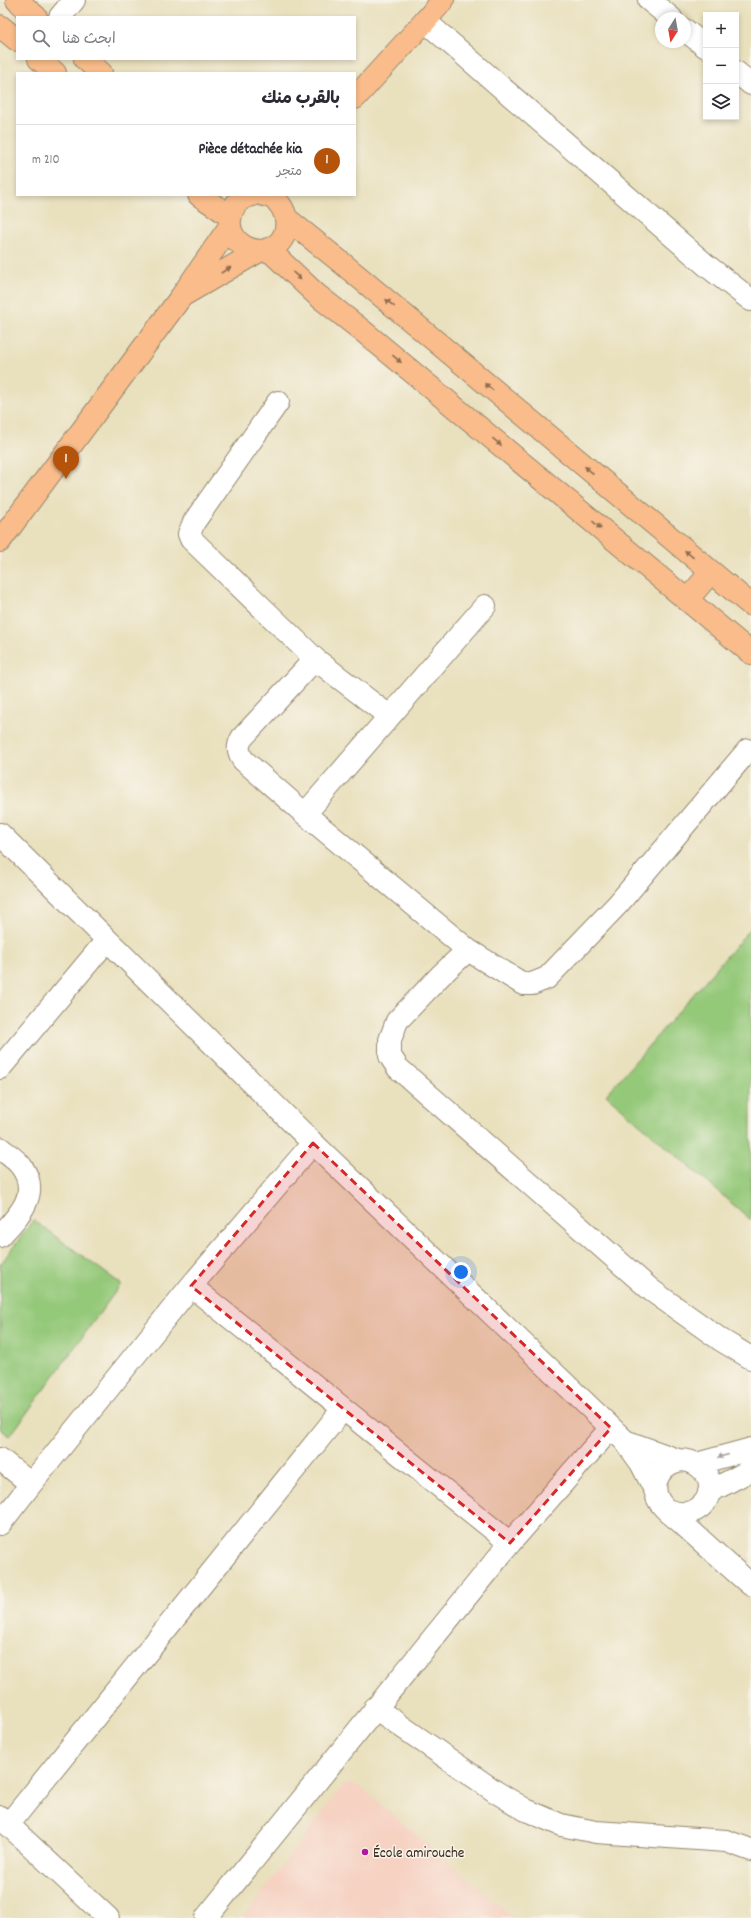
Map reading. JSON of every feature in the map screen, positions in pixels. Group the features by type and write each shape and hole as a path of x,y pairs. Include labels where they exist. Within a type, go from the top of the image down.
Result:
{"main road":[{"path":"17,0 35,16"},
{"path":"356,97 425,22 443,0"},
{"path":"0,26 16,39"},
{"path":"40,60 54,72"},
{"path":"86,60 100,72"},
{"path":"200,196 230,221 233,235 240,245 249,249 264,250 751,653"},
{"path":"0,541 181,297 230,221 234,207 251,196"},
{"path":"257,196 276,201 288,207 342,263 751,606"},
{"path":"181,297 277,244 284,234 287,225 288,207"},
{"path":"687,600 711,572"}],"street":[{"path":"61,16 74,0"},
{"path":"649,0 664,12"},
{"path":"425,22 706,265 751,300"},
{"path":"691,35 703,45"},
{"path":"739,74 751,84"},
{"path":"278,402 194,522 189,534 194,544 315,658 389,716"},
{"path":"305,814 485,606"},
{"path":"315,658 242,738 238,745 238,752 243,760 305,814 468,950 523,984 532,984 547,978 618,904 748,750"},
{"path":"0,834 313,1144 618,1435 641,1463 659,1501 667,1510 751,1585"},
{"path":"0,1068 107,940"},
{"path":"468,950 441,975 397,1021 392,1036 390,1056 398,1068 651,1290 721,1340 751,1358"},
{"path":"0,1524 191,1286 313,1144"},
{"path":"0,1148 21,1166 29,1181 28,1196 23,1210 0,1236"},
{"path":"191,1286 510,1543"},
{"path":"108,1918 4,1821 343,1409"},
{"path":"618,1435 703,1469 707,1476 708,1547"},
{"path":"206,1918 510,1543 618,1435"},
{"path":"655,1490 656,1480 660,1471 668,1464 687,1462 751,1449"},
{"path":"0,1459 31,1484"},
{"path":"667,1510 686,1514 695,1511 702,1506 708,1495 751,1470"},
{"path":"375,1708 496,1792 526,1810 561,1825 596,1832 726,1841 751,1850"}],"highlighted area":[{"path":"313,1143 611,1428 510,1543 191,1286"}],"shaded area":[{"name":"École amirouche","path":"344,1784 359,1786 514,1918 243,1918"}],"green space":[{"path":"751,928 751,1220 606,1095"},
{"path":"33,1220 121,1284 10,1436 0,1429 0,1265"}],"place":[{"name":"Pièce détachée kia","path":"66,479"},
{"name":"École amirouche","path":"365,1852"}]}
